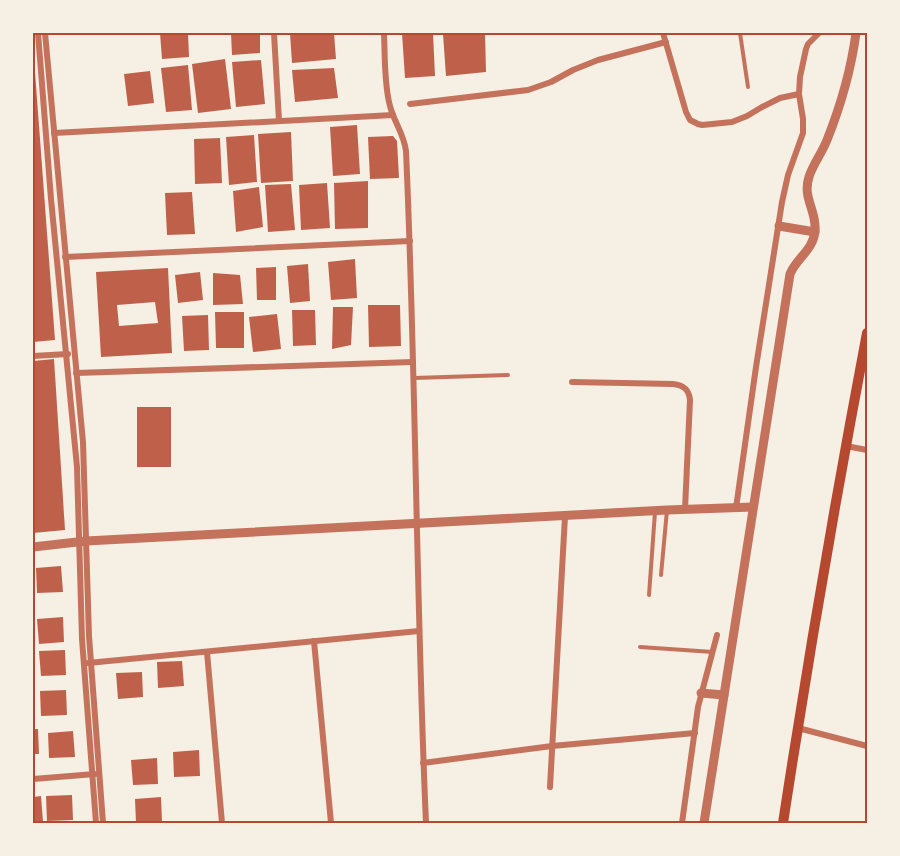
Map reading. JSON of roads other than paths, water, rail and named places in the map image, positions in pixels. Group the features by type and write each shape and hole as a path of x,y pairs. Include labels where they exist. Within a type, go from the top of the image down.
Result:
{"main road":[{"path":"783,823 867,333"}],"street":[{"path":"38,33 65,354 77,467 91,774 96,823"},
{"path":"45,33 84,463 82,542"},
{"path":"274,33 279,121"},
{"path":"384,33 388,95 393,115 405,144 410,242 426,823"},
{"path":"663,33 687,116 693,123 707,125 740,120 780,98 799,94"},
{"path":"736,508 785,188 803,133 799,94 800,77 808,44 819,33"},
{"path":"704,823 790,274 792,268 810,246 815,232 814,217 806,192 808,179 825,145 840,105 856,33"},
{"path":"410,104 528,90 598,60 666,42"},
{"path":"54,133 393,115"},
{"path":"779,226 815,232"},
{"path":"65,257 410,242"},
{"path":"33,356 74,353"},
{"path":"76,373 413,362"},
{"path":"572,382 673,384 686,388 690,400 685,509"},
{"path":"846,446 867,450"},
{"path":"33,547 82,542 753,507"},
{"path":"550,787 565,516"},
{"path":"87,663 419,631"},
{"path":"682,823 701,693 717,635"},
{"path":"314,641 331,823"},
{"path":"207,652 222,823"},
{"path":"87,663 103,823"},
{"path":"701,693 724,695"},
{"path":"798,728 867,746"},
{"path":"423,763 552,746 695,734"},
{"path":"33,778 99,774"}],"lane":[{"path":"740,33 748,87"},
{"path":"414,378 508,375"},
{"path":"662,575 667,510"},
{"path":"649,595 656,511"},
{"path":"640,647 714,652"}]}
